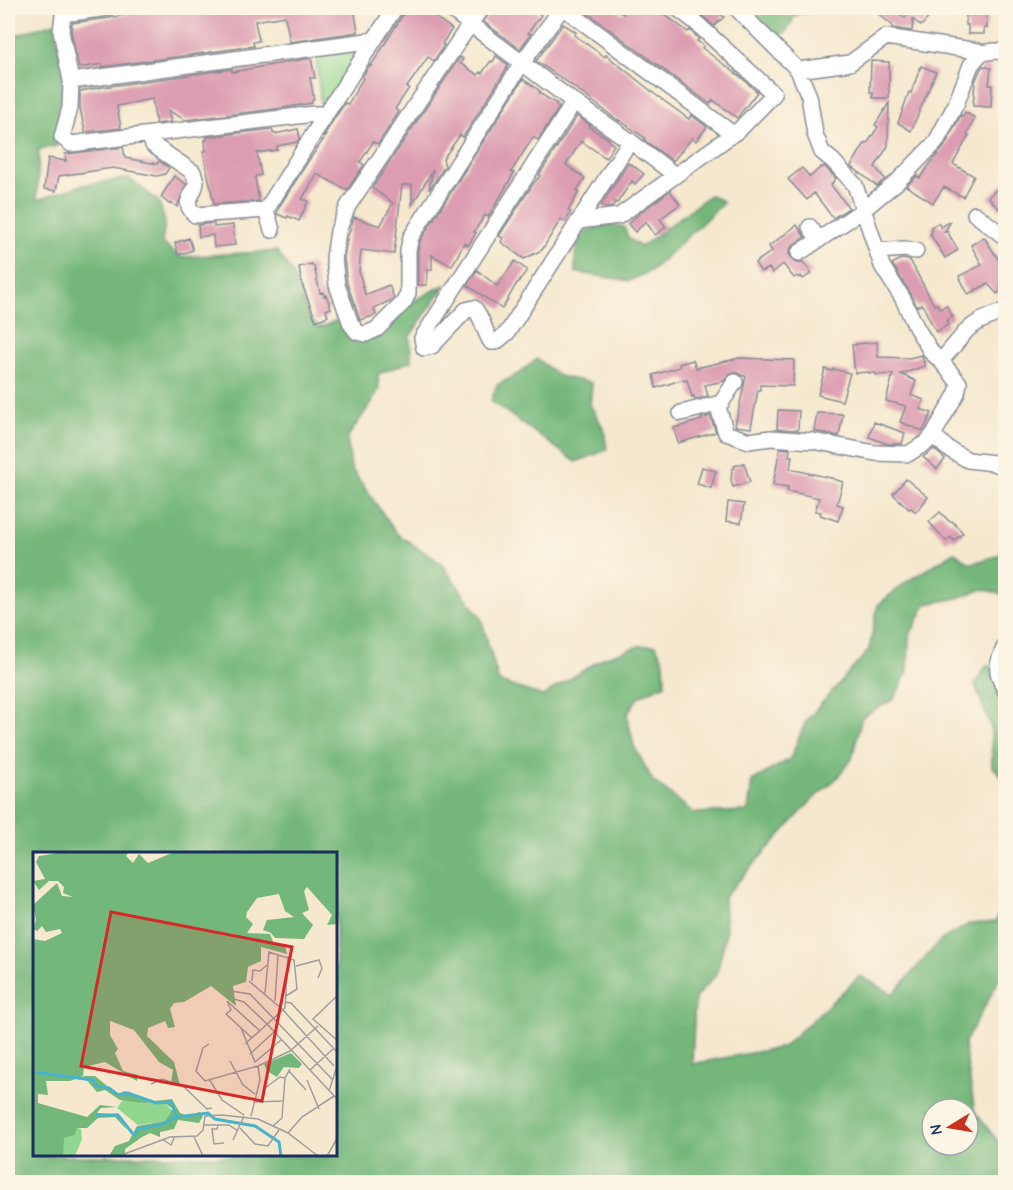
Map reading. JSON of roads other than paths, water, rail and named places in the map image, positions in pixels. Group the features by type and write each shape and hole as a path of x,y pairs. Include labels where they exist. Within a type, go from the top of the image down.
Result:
{"street":[{"path":"108,8 64,10 61,31 71,81 70,108 62,137 71,144 326,114"},
{"path":"272,230 266,210 395,8"},
{"path":"449,8 675,175"},
{"path":"481,8 348,207 338,231 334,258 337,285 351,324 357,332 366,334 377,329 404,302 408,293 408,250 411,237 522,63 563,8 733,134"},
{"path":"578,221 619,216 740,129 774,94 677,8"},
{"path":"717,404 726,433 749,441 771,438 813,441 874,453 908,454 927,442 933,435 957,393 959,383 942,361 932,353 882,266 855,185 822,152 815,134 809,96 798,70 736,8"},
{"path":"798,70 850,63 886,37 978,51 981,54"},
{"path":"71,81 374,40"},
{"path":"800,253 863,210 897,182 936,142 956,104 971,65 981,54 995,51 1005,52"},
{"path":"574,102 422,338 424,348 432,346 466,310 474,308 480,315 491,342 496,342 507,333 630,141"},
{"path":"149,135 153,145 193,172 196,183 188,201 189,209 195,215 266,210"},
{"path":"975,214 1005,238"},
{"path":"810,227 819,240"},
{"path":"877,251 905,249 916,251"},
{"path":"942,361 968,329 1005,310"},
{"path":"681,413 721,403 735,382"},
{"path":"933,435 947,448 968,460 994,463 1005,468"},
{"path":"1005,644 997,664 999,680 1005,692"}]}
